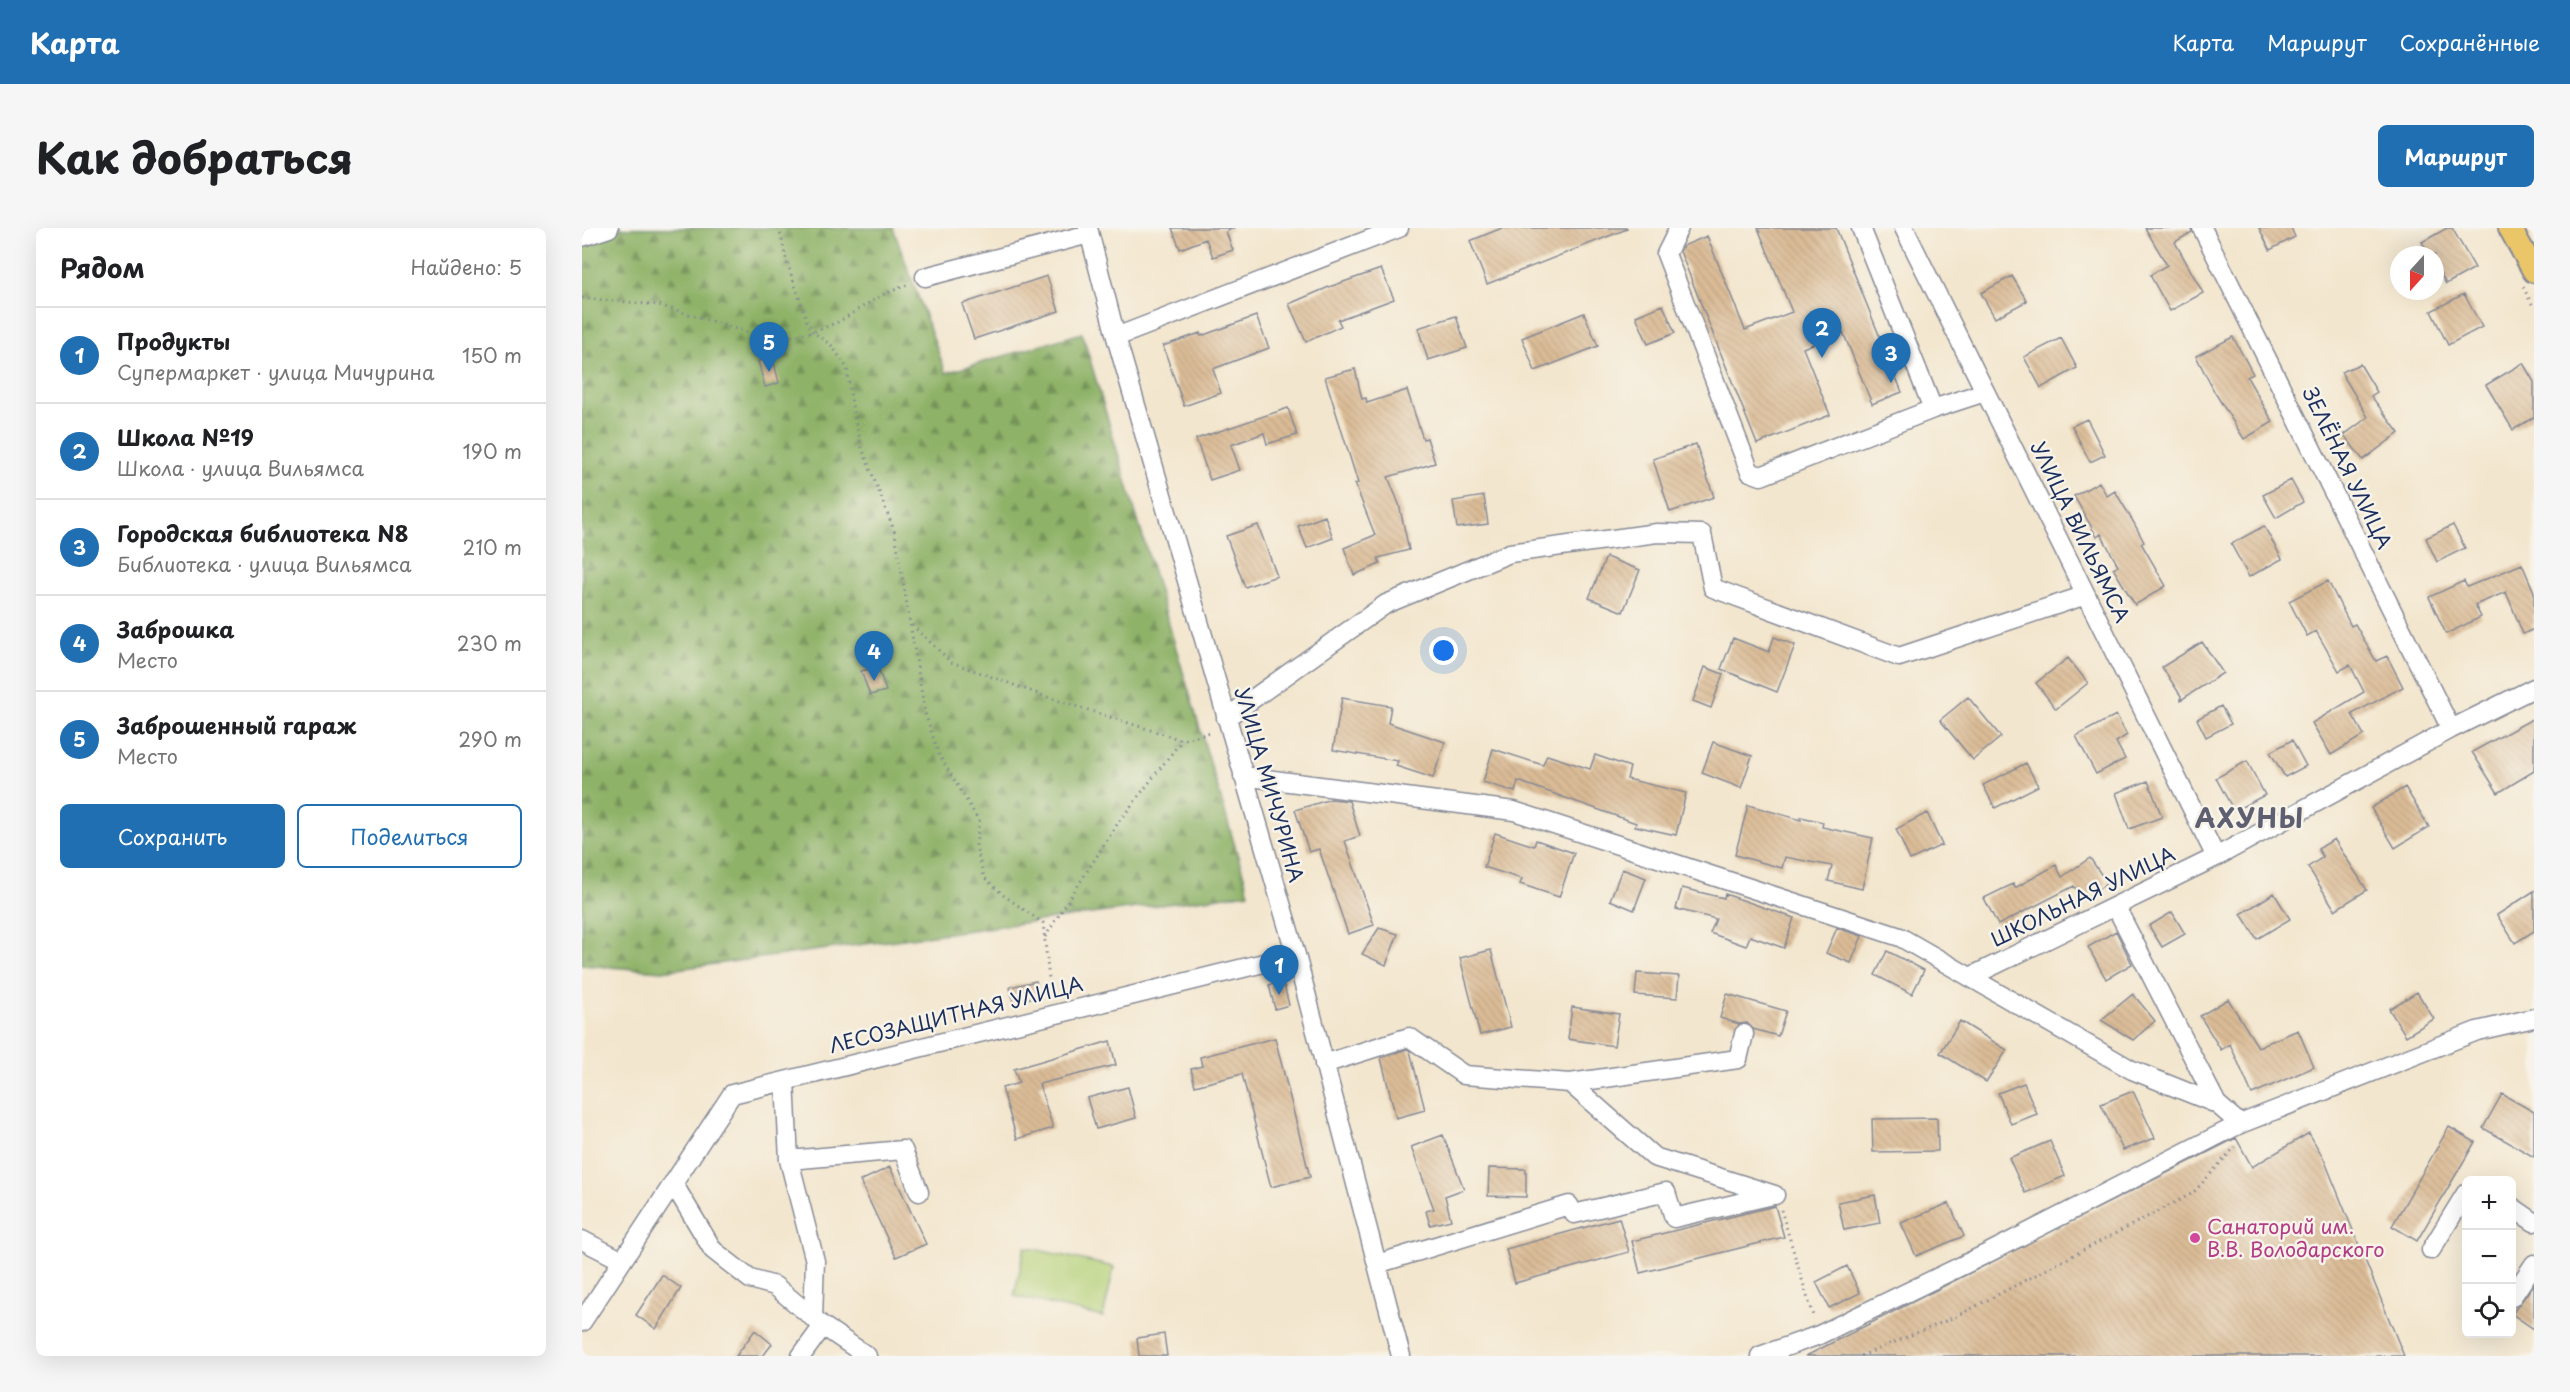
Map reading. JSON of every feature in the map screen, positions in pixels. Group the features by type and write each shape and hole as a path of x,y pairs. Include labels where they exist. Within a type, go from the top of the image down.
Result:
{"main road":[{"path":"2510,228 2534,271"}],"street":[{"path":"582,237 609,228"},
{"path":"1116,337 1399,228"},
{"path":"1678,228 1666,254 1750,472 1761,476 1933,409 1985,392"},
{"path":"1861,228 1933,409"},
{"name":"УЛИЦА ВИЛЬЯМСА","path":"1904,228 2216,857"},
{"name":"ЗЕЛЁНАЯ УЛИЦА","path":"2202,228 2451,729"},
{"path":"925,277 1088,231"},
{"name":"УЛИЦА МИЧУРИНА","path":"1088,231 1116,337 1296,955 1401,1356"},
{"path":"1228,723 1386,604 1510,553 1657,533 1702,534 1713,588 1899,657 2086,595"},
{"name":"ШКОЛЬНАЯ УЛИЦА","path":"1970,977 2216,857 2451,729 2534,688"},
{"path":"1243,776 1514,811 1900,937 2132,1070 2217,1104 2240,1124"},
{"path":"2116,907 2217,1104"},
{"name":"ЛЕСОЗАЩИТНАЯ УЛИЦА","path":"582,1322 732,1094 1296,955"},
{"path":"1760,1356 1819,1335 2240,1124 2477,1032 2534,1018"},
{"path":"1324,1064 1409,1037 1464,1075 1570,1083 1738,1059 1744,1034"},
{"path":"785,1081 789,1160 815,1261 818,1322 801,1356"},
{"path":"1570,1083 1654,1157 1775,1195"},
{"path":"789,1160 903,1150 919,1192"},
{"path":"1666,1161 1666,1192 1674,1218 1775,1195"},
{"path":"673,1183 713,1250 750,1279 775,1286 818,1322 867,1356"},
{"path":"1377,1264 1569,1205 1574,1214 1666,1192"},
{"path":"2431,1250 2462,1200"},
{"path":"2516,1210 2534,1222"},
{"path":"582,1240 621,1260"},
{"path":"2516,1290 2534,1264"}],"path":[{"path":"779,228 787,262 813,332 832,346 847,368 852,405 862,448 895,533 899,568 911,624 925,713 939,755 979,821 976,846 984,877 1003,895 1043,923 1053,1015"},
{"path":"582,298 659,305 746,332 764,341 813,332 838,322 882,295 925,277"},
{"path":"911,624 951,662 1034,693 1182,740"},
{"path":"1044,939 1118,823 1182,740 1228,723"},
{"path":"1861,1356 1955,1317 2193,1193 2239,1143"},
{"path":"1775,1195 1819,1335"}],"green space":[{"path":"582,228 893,228 946,373 1082,333 1249,893 662,971 582,965"},
{"path":"1025,1247 1114,1267 1103,1317 1014,1296"}],"building":[{"path":"1172,228 1233,228 1226,232 1233,250 1213,257 1206,239 1180,249"},
{"path":"1502,228 1627,229 1487,284 1470,241"},
{"path":"1758,228 1836,228 1902,392 1872,404 1843,332 1803,348 1830,415 1757,444 1680,251 1683,246 1707,236 1745,330 1792,312"},
{"path":"2145,228 2191,228 2192,232 2175,242 2203,293 2170,311 2150,275 2167,265"},
{"path":"2259,228 2291,228 2295,237 2270,250"},
{"path":"2447,228 2452,228 2475,268 2446,284 2444,281 2444,246 2424,246 2422,242"},
{"path":"1381,269 1394,299 1338,320 1341,326 1306,342 1289,304"},
{"path":"1047,276 1059,311 974,339 962,304"},
{"path":"2012,276 2027,301 1995,318 1981,293"},
{"path":"2464,294 2482,327 2448,345 2431,311"},
{"path":"1663,305 1675,333 1648,344 1636,316"},
{"path":"1584,313 1598,346 1535,371 1522,338"},
{"path":"1256,316 1269,348 1213,369 1221,393 1184,406 1163,346 1200,333 1201,336"},
{"path":"1456,316 1467,348 1428,360 1418,328"},
{"path":"2233,337 2253,374 2247,377 2273,422 2244,439 2215,393 2196,356"},
{"path":"2061,338 2077,368 2041,388 2024,357"},
{"path":"773,358 779,383 765,387 758,361"},
{"path":"2523,363 2534,382 2534,417 2513,430 2486,385"},
{"path":"2360,364 2377,392 2371,396 2399,433 2363,460 2344,435 2368,417 2341,372"},
{"path":"1355,369 1362,399 1366,398 1367,403 1407,390 1423,439 1427,438 1435,463 1388,477 1399,504 1409,550 1378,558 1380,564 1354,575 1344,548 1375,535 1355,484 1358,483 1325,377"},
{"path":"1288,408 1297,435 1267,444 1264,433 1231,445 1240,470 1210,480 1196,439"},
{"path":"2087,419 2105,455 2090,462 2072,426"},
{"path":"1696,444 1714,497 1670,512 1653,459"},
{"path":"2291,480 2303,502 2276,518 2263,495"},
{"path":"2099,482 2107,496 2115,491 2166,586 2135,605 2113,568 2118,566 2101,534 2097,537 2074,496"},
{"path":"1484,496 1488,524 1457,528 1453,501"},
{"path":"1325,516 1333,538 1307,548 1298,526"},
{"path":"1258,525 1277,576 1245,587 1226,536"},
{"path":"2453,525 2465,548 2437,562 2426,538"},
{"path":"2264,526 2282,559 2249,577 2231,544"},
{"path":"1606,557 1640,570 1623,612 1589,598"},
{"path":"2522,564 2534,592 2534,629 2523,634 2506,592 2475,605 2481,617 2446,634 2429,597 2464,581 2467,587"},
{"path":"2328,581 2351,626 2355,624 2376,661 2387,656 2403,687 2352,714 2364,735 2331,755 2312,723 2364,692 2350,665 2339,671 2316,631 2307,636 2289,601"},
{"path":"1774,637 1795,645 1777,692 1721,669 1733,638 1769,652"},
{"path":"2202,642 2223,673 2181,700 2181,696 2162,667"},
{"path":"2068,658 2088,683 2056,709 2036,683"},
{"path":"878,667 886,691 870,695 861,671"},
{"path":"1705,667 1723,674 1711,708 1693,701"},
{"path":"1968,697 2001,737 1973,760 1940,720"},
{"path":"1342,698 1391,706 1388,723 1445,742 1433,778 1396,766 1398,761 1333,750"},
{"path":"2221,706 2231,724 2206,737 2197,719"},
{"path":"2116,715 2127,735 2116,742 2125,759 2096,774 2076,736"},
{"path":"2534,718 2534,771 2498,793 2472,752"},
{"path":"2292,740 2306,766 2285,777 2270,752"},
{"path":"1713,742 1752,756 1741,788 1702,773"},
{"path":"1493,749 1543,765 1547,755 1590,769 1595,755 1630,767 1627,779 1686,793 1676,835 1635,826 1636,823 1518,781 1515,792 1483,782"},
{"path":"2247,761 2265,795 2234,811 2216,778"},
{"path":"2026,763 2038,786 1995,808 1983,785"},
{"path":"2148,781 2162,817 2129,829 2116,793"},
{"path":"2405,787 2429,827 2395,848 2371,808"},
{"path":"1331,799 1349,801 1360,836 1345,841 1374,925 1348,934 1319,849 1309,852 1295,810"},
{"path":"1748,805 1801,820 1801,817 1823,822 1822,827 1873,838 1862,889 1828,881 1832,866 1785,857 1782,868 1735,855"},
{"path":"1927,813 1942,845 1910,860 1896,829"},
{"path":"1495,833 1534,846 1536,840 1574,853 1559,897 1520,884 1522,879 1484,867"},
{"path":"2334,839 2367,890 2335,910 2308,867 2323,857 2318,849"},
{"path":"2090,858 2107,883 2083,900 2074,886 1998,925 1984,898 2013,884 2015,888 2056,865 2062,877"},
{"path":"1622,869 1646,878 1634,910 1610,900"},
{"path":"1682,888 1724,898 1725,894 1794,918 1784,948 1750,936 1746,946 1710,933 1716,919 1676,909"},
{"path":"2534,891 2534,931 2515,943 2497,915"},
{"path":"2274,893 2290,919 2257,939 2241,914"},
{"path":"2172,912 2185,934 2162,947 2149,926"},
{"path":"1379,928 1398,934 1386,965 1362,954"},
{"path":"1837,928 1862,936 1851,963 1826,953"},
{"path":"2116,931 2132,964 2106,979 2088,947"},
{"path":"1491,950 1511,1027 1480,1035 1460,958"},
{"path":"1887,951 1924,970 1912,994 1875,975"},
{"path":"1637,973 1679,976 1677,998 1635,995"},
{"path":"1036,981 1039,996 1013,1002 1010,987"},
{"path":"1283,981 1289,1005 1275,1009 1269,985"},
{"path":"2417,992 2434,1019 2406,1036 2389,1009"},
{"path":"1727,994 1786,1011 1778,1036 1753,1029 1747,1023 1739,1024 1720,1018"},
{"path":"2133,994 2155,1021 2133,1040 2101,1020"},
{"path":"2228,999 2258,1047 2298,1030 2314,1067 2252,1094 2230,1044 2221,1050 2200,1016"},
{"path":"1572,1007 1619,1014 1614,1046 1568,1039"},
{"path":"1960,1021 2007,1050 1986,1082 1940,1053"},
{"path":"1275,1038 1310,1177 1271,1187 1242,1074 1195,1086 1191,1069 1202,1066 1200,1057"},
{"path":"1110,1041 1116,1065 1039,1084 1053,1128 1017,1139 1002,1088 1019,1083 1014,1069"},
{"path":"1407,1049 1410,1051 1425,1110 1396,1118 1381,1058"},
{"path":"2024,1083 2037,1114 2011,1124 1998,1093"},
{"path":"1128,1087 1136,1118 1096,1129 1087,1098"},
{"path":"2133,1091 2155,1138 2123,1150 2101,1104"},
{"path":"2502,1094 2534,1112 2534,1157 2483,1128"},
{"path":"1937,1118 1938,1151 1873,1152 1872,1119"},
{"path":"2449,1127 2475,1142 2417,1241 2392,1226"},
{"name":"Санаторий им. В.В. Володарского","path":"2309,1133 2324,1159 2404,1356 1806,1356 2236,1138 2252,1167"},
{"path":"1443,1135 1464,1189 1445,1196 1451,1220 1430,1225 1426,1211 1434,1209 1411,1147"},
{"path":"2050,1141 2065,1176 2025,1193 2009,1158"},
{"path":"890,1167 926,1244 896,1257 860,1181"},
{"path":"1489,1168 1526,1169 1526,1197 1488,1196"},
{"path":"1875,1195 1880,1223 1844,1230 1838,1202"},
{"path":"1949,1203 1964,1236 1916,1256 1901,1223"},
{"path":"1775,1206 1784,1237 1640,1273 1632,1241"},
{"path":"1619,1218 1629,1252 1515,1283 1506,1249"},
{"path":"1847,1266 1860,1293 1829,1308 1816,1282"},
{"path":"662,1275 681,1288 656,1329 636,1315"},
{"path":"2534,1284 2534,1329 2516,1317 2516,1309"},
{"path":"755,1330 772,1344 763,1356 736,1356"},
{"path":"1164,1334 1167,1356 1139,1356 1137,1338"}],"place":[{"name":"Школа №19","path":"1822,358"},
{"name":"Заброшенный гараж","path":"769,372"},
{"name":"Городская библиотека N8","path":"1891,383"},
{"name":"Заброшка","path":"874,681"},
{"name":"Продукты","path":"1279,995"},
{"name":"Санаторий им. В.В. Володарского","path":"2195,1238"}],"district":[{"name":"АХУНЫ","path":"2250,819"}]}
